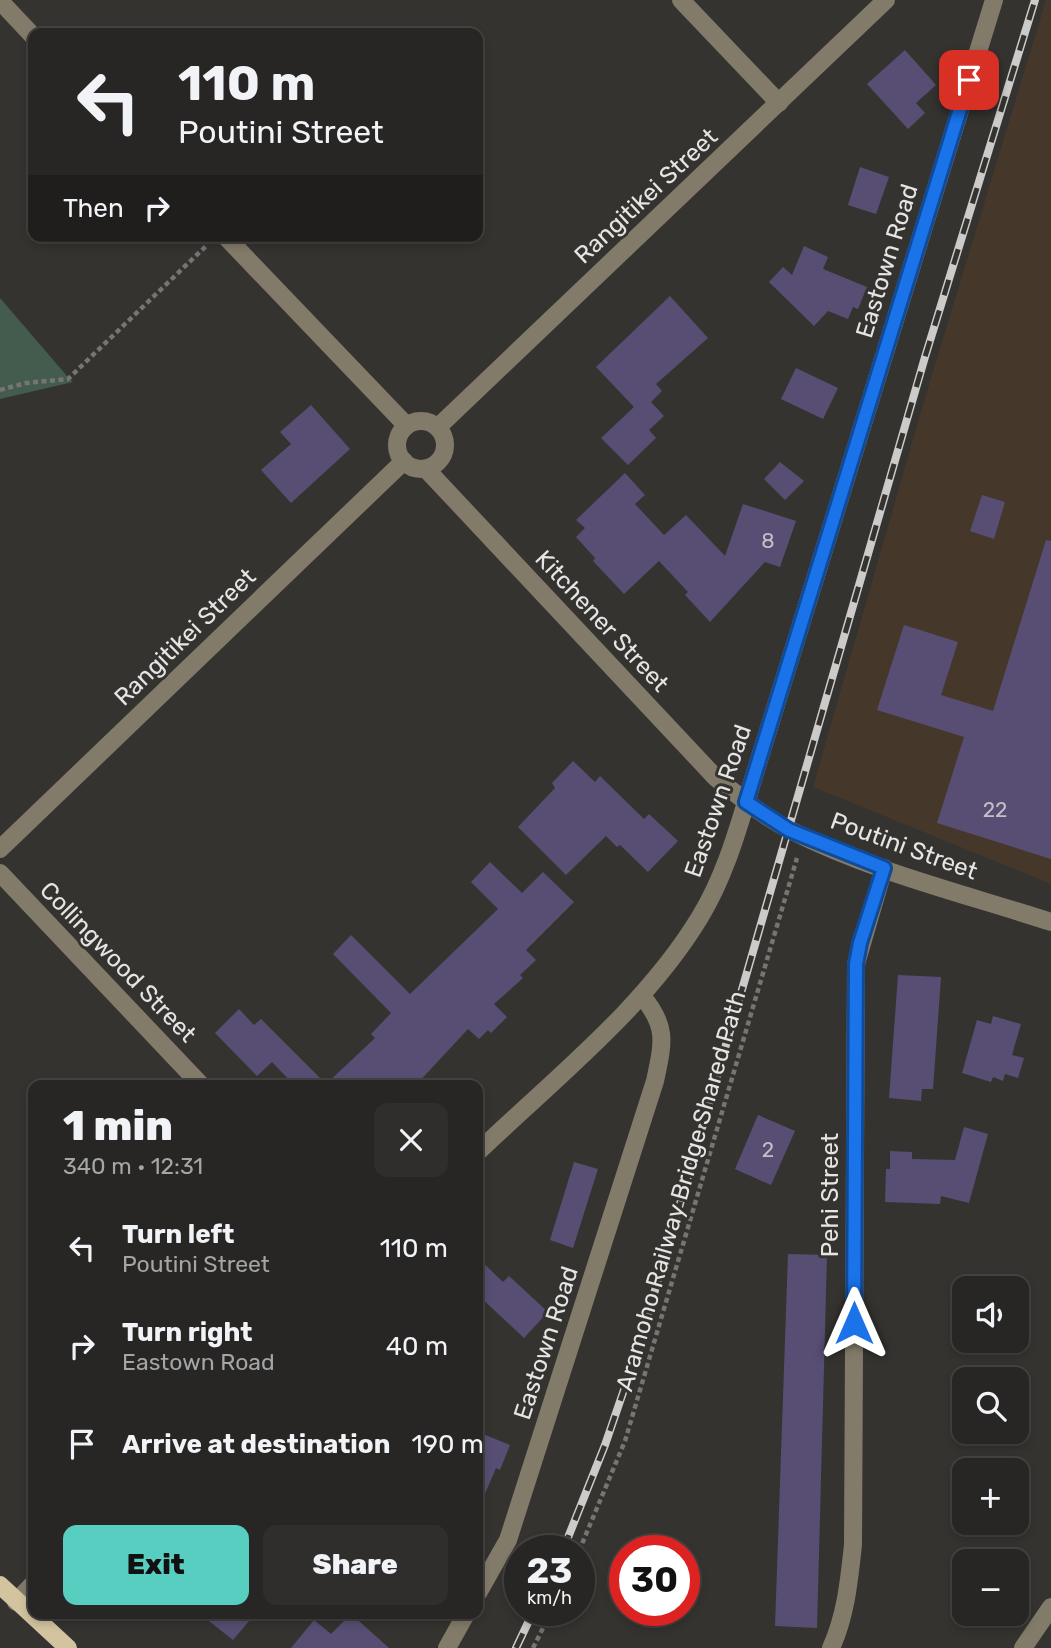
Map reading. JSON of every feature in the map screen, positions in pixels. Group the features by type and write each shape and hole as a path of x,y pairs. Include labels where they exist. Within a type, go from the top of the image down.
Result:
{"main road":[{"path":"0,1585 28,1613"},
{"path":"35,1619 67,1647"}],"street":[{"path":"681,0 779,103"},
{"name":"Rangitikei Street","path":"438,427 886,0"},
{"name":"Eastown Road","path":"483,1584 508,1540 654,1081 663,1036 660,1021 642,996 702,915 719,878 746,802 993,0"},
{"path":"0,1 28,31"},
{"path":"231,242 406,425"},
{"path":"422,420 438,427 445,441 445,449 437,463 426,469 413,468 404,461 397,447 398,439 406,425 422,420"},
{"name":"Rangitikei Street","path":"0,849 404,461"},
{"name":"Kitchener Street","path":"426,469 716,778 746,802"},
{"name":"Poutini Street","path":"746,802 804,836 884,868 1051,922"},
{"name":"Pehi Street","path":"831,1648 841,1626 853,1545 856,964 884,868"},
{"name":"Collingwood Street","path":"0,873 196,1080"},
{"path":"483,1147 642,996"},
{"path":"16,1602 28,1589"},
{"path":"1023,1648 1051,1607"},
{"path":"447,1648 463,1619"}],"path":[{"path":"0,390 26,383 68,379 206,246"},
{"name":"Aramoho Railway Bridge Shared Path","path":"586,1535 625,1441 804,836"},
{"path":"533,1648 544,1626"}],"shaded area":[{"path":"1046,0 1051,0 1051,884 813,787 924,401"}],"green space":[{"path":"0,298 67,376 73,382 0,399"}],"building":[{"path":"905,50 936,85 916,103 925,113 908,129 867,84"},
{"path":"860,167 889,177 876,214 848,205"},
{"path":"804,246 828,257 823,269 867,287 858,309 853,307 848,319 828,311 814,326 769,282 783,267 792,275"},
{"path":"670,296 708,338 656,384 662,391 651,402 664,416 649,430 656,438 628,465 601,438 634,407 596,367"},
{"path":"796,368 838,388 823,419 781,399"},
{"path":"311,405 350,449 291,503 261,470 291,444 280,432"},
{"path":"780,462 804,481 785,500 764,479"},
{"path":"625,473 645,495 635,504 664,535 686,515 725,556 743,504 796,521 780,567 765,562 710,622 685,595 688,592 659,561 624,594 593,561 595,558 576,537 585,528 576,520"},
{"path":"982,495 1005,502 994,539 970,531"},
{"path":"1046,540 1051,541 1051,859 937,823 964,737 877,710 904,625 958,642 941,695 993,711"},
{"path":"573,761 595,782 600,776 644,819 649,814 678,841 648,872 620,845 617,847 606,836 566,875 518,827 555,788 552,783"},
{"path":"490,862 522,893 543,872 574,902 526,950 536,960 520,975 523,978 494,1004 507,1017 491,1033 488,1030 479,1039 468,1029 421,1080 330,1080 375,1038 371,1034 391,1013 333,954 351,935 410,994 498,909 471,882"},
{"path":"898,975 941,977 933,1089 922,1089 921,1101 889,1098"},
{"path":"239,1009 254,1025 261,1019 322,1080 289,1080 272,1062 257,1076 215,1033"},
{"path":"993,1016 1021,1024 1012,1055 1024,1058 1018,1078 1005,1074 1003,1081 993,1077 991,1082 962,1073 977,1020 991,1024"},
{"path":"758,1115 795,1131 771,1185 735,1169"},
{"path":"964,1127 988,1134 969,1203 941,1196 940,1204 885,1202 886,1169 890,1169 890,1151 912,1152 912,1159 955,1160"},
{"path":"574,1162 598,1169 573,1248 550,1240"},
{"path":"788,1254 827,1255 817,1628 775,1626"},
{"path":"483,1263 503,1282 509,1276 548,1312 524,1338 483,1300"},
{"path":"483,1434 510,1445 500,1470 496,1468 483,1498"},
{"path":"206,1619 251,1619 233,1640"},
{"path":"346,1619 357,1619 389,1648 291,1648 314,1620 331,1634"}],"railway":[{"path":"569,1535 605,1445 638,1349 925,357 1035,0"},
{"path":"516,1648 526,1626"}],"route":[{"path":"854,1323 856,964 884,868 789,830 746,802 969,80"}]}
